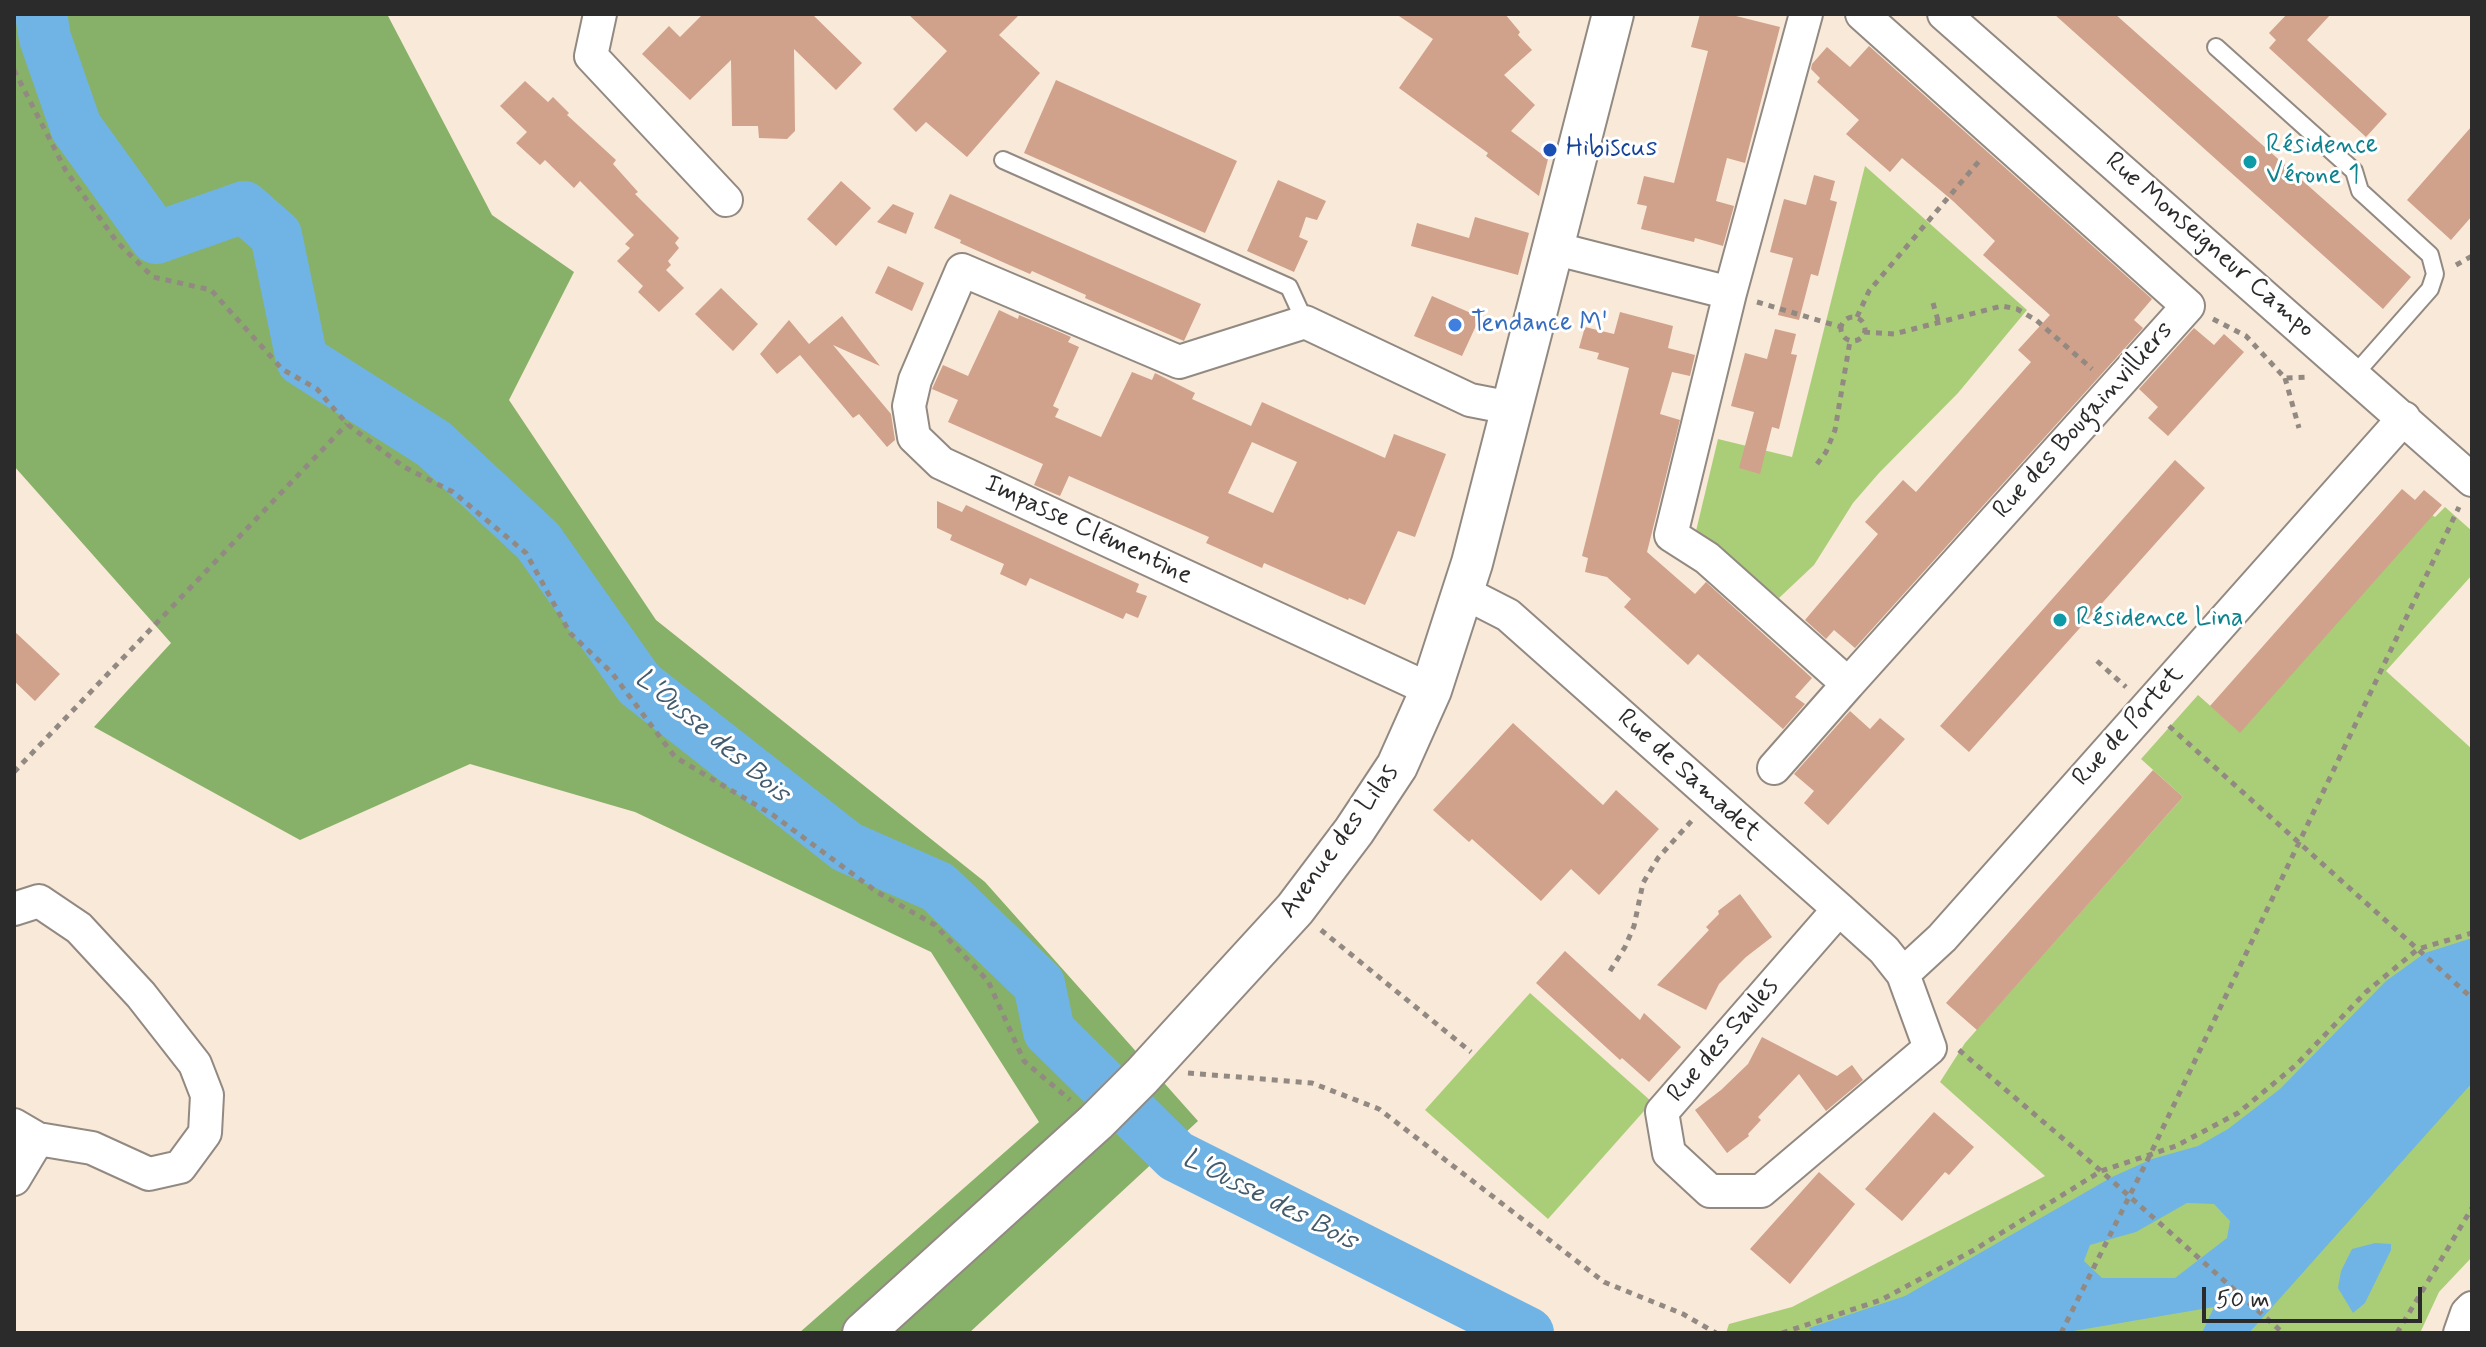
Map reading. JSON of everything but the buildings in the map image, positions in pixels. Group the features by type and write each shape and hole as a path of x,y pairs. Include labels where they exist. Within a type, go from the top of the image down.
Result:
{"street":[{"path":"600,14 591,56 726,200"},
{"name":"Avenue des Lilas","path":"863,1333 1096,1122 1150,1068 1295,909 1354,831 1397,766 1431,690 1463,592 1613,14"},
{"path":"1806,14 1730,293 1671,535 1707,558 1848,684"},
{"name":"Rue des Bougainvilliers","path":"1774,768 2188,306 1862,14"},
{"name":"Rue Monseigneur Campo","path":"1944,14 2404,418 2469,487"},
{"path":"1553,248 1730,293"},
{"name":"Impasse Clémentine","path":"1305,322 1179,362 962,270 915,380 909,406 914,437 941,463 1431,690"},
{"path":"1305,322 1470,400 1511,408"},
{"name":"Rue de Portet","path":"1903,974 1942,938 2404,418"},
{"name":"Rue de Samadet","path":"1463,592 1508,615 1839,909 1884,950 1903,974"},
{"path":"14,909 39,901 79,928 141,995 195,1064 207,1095 205,1133 180,1167 149,1174 92,1148 26,1132 14,1179"},
{"name":"Rue des Saules","path":"1839,909 1662,1112 1669,1153 1710,1191 1761,1191 1930,1048"},
{"path":"1903,974 1930,1048"},
{"path":"2460,1333 2472,1308"}],"lane":[{"path":"2216,47 2354,171 2360,191 2430,255 2435,274 2430,289 2355,374"},
{"path":"1003,160 1289,287 1305,322"}],"path":[{"path":"14,70 66,171 117,242 153,277 211,290 282,369 317,389 347,424 404,467 453,492 526,553 570,633 612,673 675,757 773,815 877,892 935,925 988,981 1024,1061 1096,1122"},
{"path":"1857,317 1869,291 1998,138"},
{"path":"1730,293 1841,327"},
{"path":"1933,303 1939,324"},
{"path":"1864,332 1894,334 2002,306 2017,309 2036,320 2113,389"},
{"path":"2188,306 2246,336 2285,378 2299,428"},
{"path":"1857,317 1862,321 1864,332 1858,340 1850,341 1842,334 1841,327 1844,320 1857,317"},
{"path":"1817,464 1835,430 1850,341"},
{"path":"2285,378 2355,374"},
{"path":"14,772 347,424"},
{"path":"2061,1333 2150,1155 2469,487"},
{"path":"2097,661 2472,998"},
{"path":"1610,971 1634,926 1643,883 1658,858 1711,797"},
{"path":"1295,909 1471,1052"},
{"path":"1782,1333 1881,1300 1974,1250 2101,1171 2176,1146 2238,1113 2296,1065 2366,992 2418,949 2472,933"},
{"path":"1930,1048 1949,1041 2283,1333"},
{"path":"1150,1068 1192,1075 1312,1083 1379,1109 1604,1282 1683,1314 1716,1333"},
{"path":"2397,1333 2472,1208"}],"green space":[{"path":"14,14 387,14 492,215 574,272 509,400 656,620 985,882 1198,1121 969,1333 799,1333 1039,1122 931,952 635,812 470,764 300,840 94,727 171,643 14,466"},
{"path":"1865,166 2027,310 1958,393 1853,503 1814,565 1779,598 1696,531 1718,439 1792,457"},
{"path":"2445,507 2472,531 2472,575 2386,671 2472,749 2472,1257 2439,1292 2420,1333 1726,1333 1729,1324 1792,1307 2045,1176 1940,1082 1965,1043 2183,797 2141,759 2198,695 2240,732 2432,515 2435,517"},
{"path":"1530,993 1652,1102 1548,1219 1425,1110"}],"water":[{"path":"2472,938 2472,1083 2249,1333 2202,1333 2214,1307 2062,1333 1813,1333 1809,1328 1905,1296 2112,1177 2152,1159 2198,1146 2228,1129 2280,1089 2386,981 2425,953","holes":["2187,1203 2214,1204 2230,1221 2227,1238 2175,1278 2102,1278 2084,1261 2090,1245 2136,1232"]},
{"path":"2375,1243 2391,1244 2391,1250 2365,1303 2353,1313 2338,1288 2341,1271 2352,1249"}],"waterway":[{"name":"L'Ousse des Bois","path":"41,14 45,38 76,127 156,238 244,207 276,235 302,360 434,444 538,541 639,684 847,847 938,887 1039,984 1049,1031 1176,1156 1528,1333"}],"place":[{"name":"Hibiscus","path":"1550,150"},
{"name":"Résidence Vérone 1","path":"2250,162"},
{"name":"Tendance M'","path":"1455,325"},
{"name":"Résidence Lina","path":"2060,620"}]}
